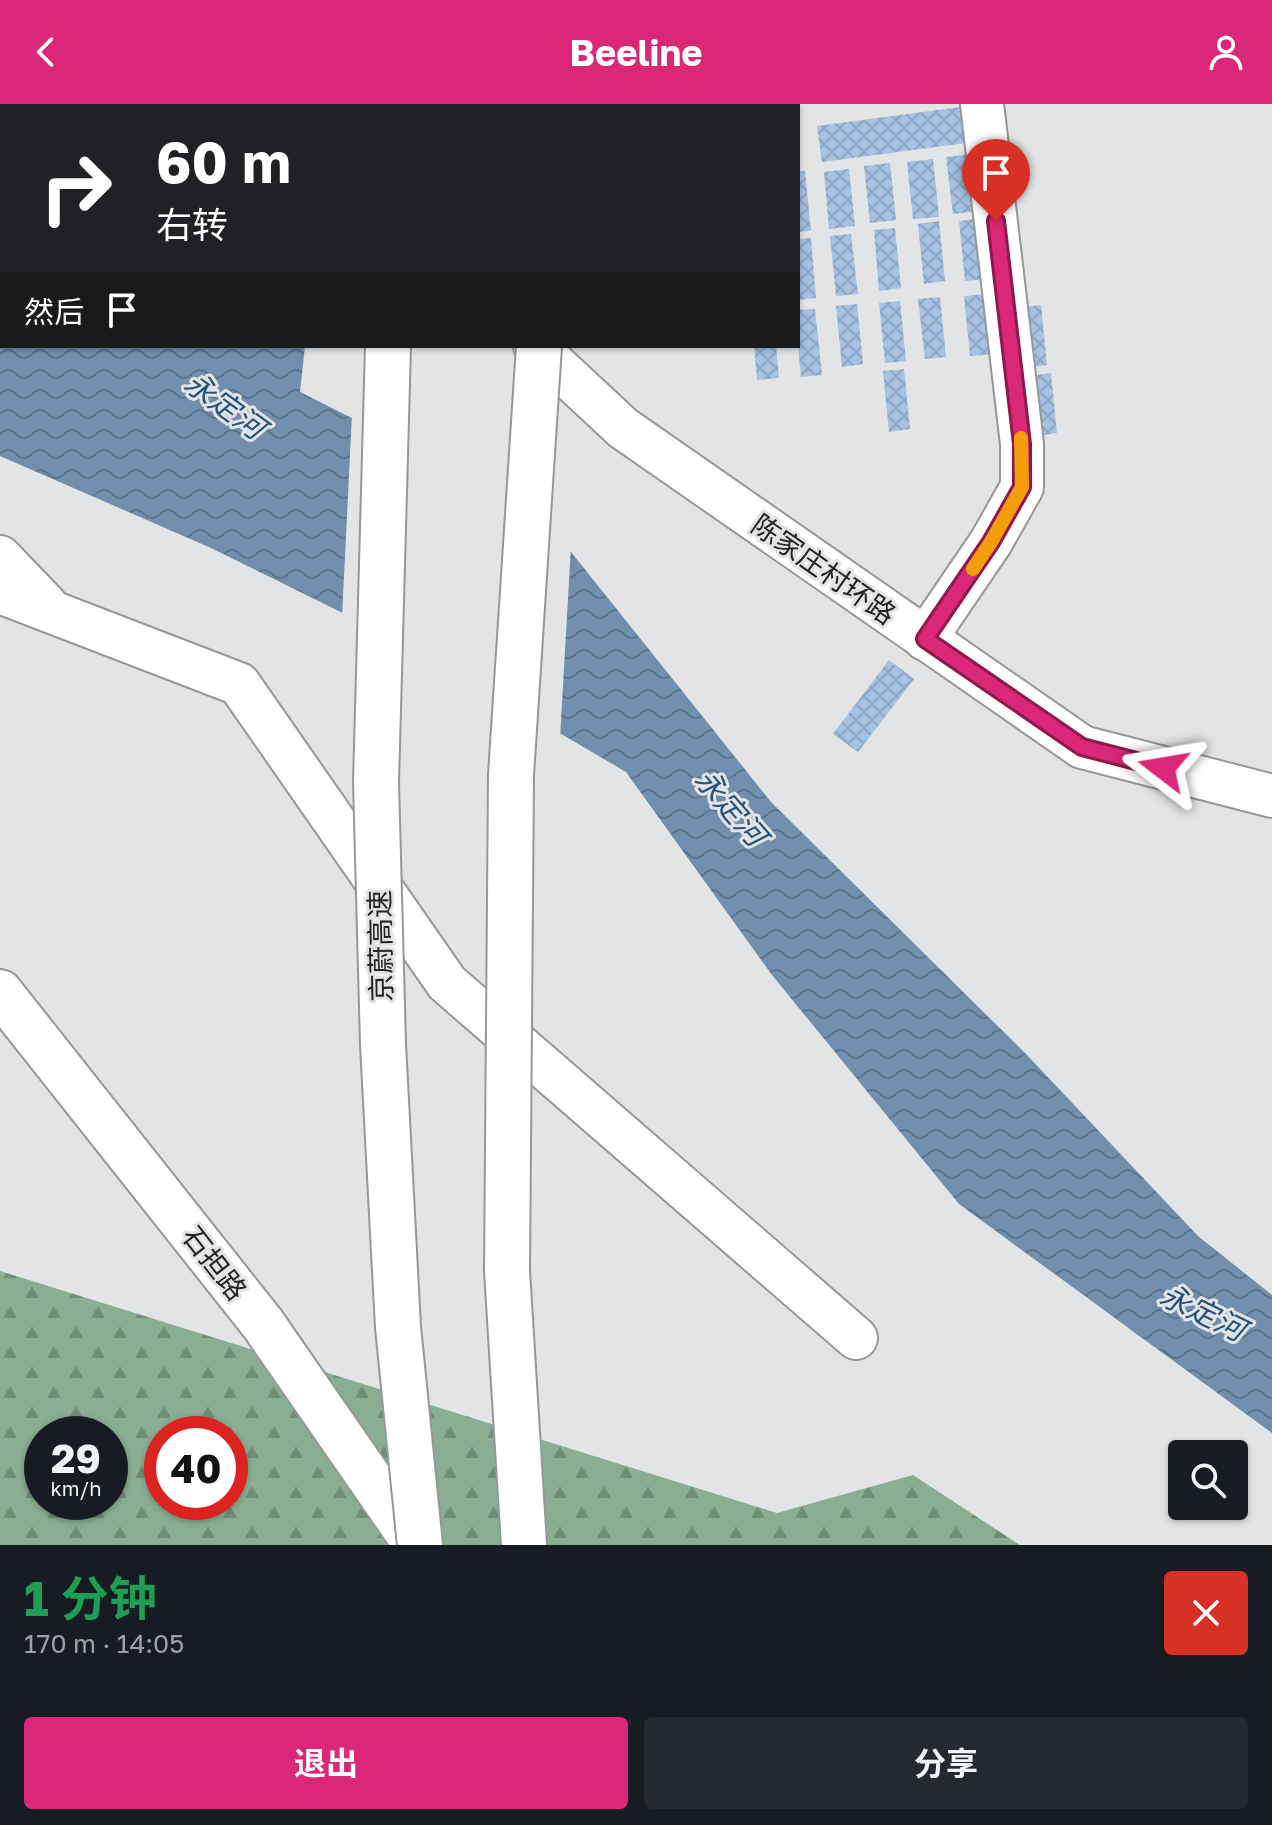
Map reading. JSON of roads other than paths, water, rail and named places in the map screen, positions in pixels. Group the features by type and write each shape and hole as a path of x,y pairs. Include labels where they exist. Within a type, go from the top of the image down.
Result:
{"main road":[{"name":"京蔚高速","path":"388,348 376,782 383,1044 398,1327 418,1545"},
{"path":"524,1545 507,1271 511,775 537,348"},
{"name":"石担路","path":"0,992 263,1324 418,1545"}],"street":[{"path":"925,639 991,542 1022,487 1022,444 982,104"},
{"name":"陈家庄村环路","path":"539,348 623,428 1082,747 1272,796"},
{"path":"0,557 52,611"},
{"path":"0,592 239,684 447,983 856,1338"}],"water":[{"name":"永定河","path":"0,348 305,348 300,392 539,512 771,802 1026,1054 1198,1236 1272,1295 1272,1433 959,1204 772,975 626,772 420,651 211,548 0,456"}]}
